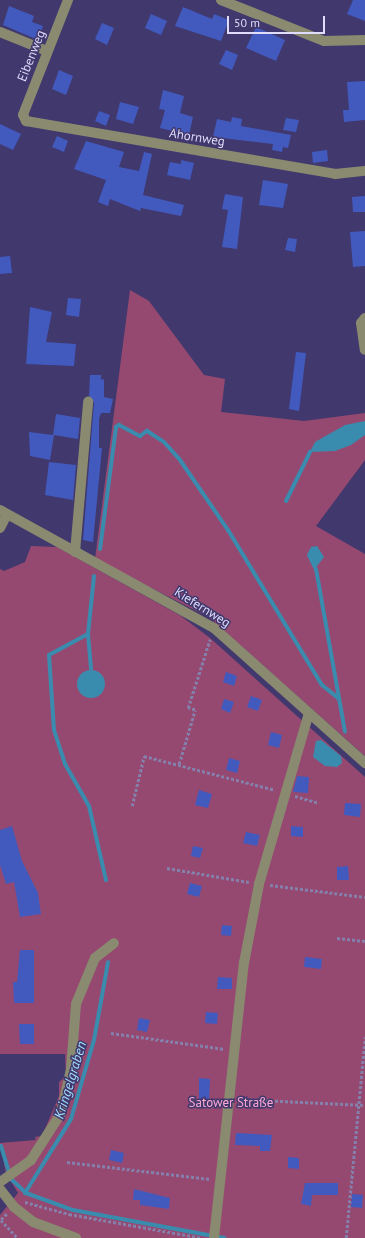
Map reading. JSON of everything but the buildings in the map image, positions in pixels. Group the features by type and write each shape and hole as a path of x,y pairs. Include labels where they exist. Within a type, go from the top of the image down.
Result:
{"street":[{"name":"Eibenweg","path":"26,121 22,115 68,0"},
{"path":"221,0 324,41 365,40"},
{"path":"0,32 47,51"},
{"name":"Ahornweg","path":"26,121 335,174 365,171"},
{"path":"365,318 361,323 365,350"},
{"path":"76,552 88,402"},
{"path":"0,528 3,513"},
{"name":"Kiefernweg","path":"3,513 214,628 365,763"},
{"path":"214,1237 230,1099 233,1050 247,949 283,792 309,713"},
{"path":"0,1182 31,1160 61,1113 71,1070 76,1004 95,958 114,943"},
{"path":"0,1189 14,1207 33,1222 76,1238"}],"path":[{"path":"179,764 195,710 188,708 214,628"},
{"path":"132,806 144,756 179,764 319,803"},
{"path":"337,938 365,941"},
{"path":"111,1033 233,1050"},
{"path":"346,1238 365,1037"},
{"path":"230,1099 365,1105"},
{"path":"67,1162 221,1180"},
{"path":"23,1204 30,1200 69,1214 202,1238"}],"green space":[{"path":"130,290 149,301 204,375 225,379 221,412 304,421 365,413 365,460 316,526 365,554 365,756 210,618 95,559"},
{"name":"Satower Straße","path":"31,546 57,547 181,616 210,638 365,777 365,1238 0,1238 0,1215 18,1193 6,1173 0,1143 36,1140 35,1137 42,1136 59,1096 59,1082 66,1076 65,1054 0,1054 0,569 4,571 25,562"}],"water":[{"path":"365,421 365,435 351,445 335,451 310,452 315,442 345,425"},
{"path":"317,546 324,557 314,570 307,555 311,547"},
{"path":"91,670 97,671 101,674 104,678 104,690 101,694 97,697 91,698 85,697 81,694 78,690 77,684 78,678 81,674 85,671"},
{"path":"321,740 341,756 342,763 337,767 325,766 313,757 316,741"}],"waterway":[{"path":"100,549 116,427 119,425 140,436 147,431 164,442 180,460 228,530 322,685 339,699"},
{"path":"286,501 310,452"},
{"path":"316,569 345,731"},
{"name":"Kringelgraben","path":"94,576 88,634 49,655 54,730 65,764 89,806 106,880"},
{"path":"88,634 91,669"},
{"name":"Kringelgraben","path":"25,1193 71,1119 94,1040 108,962"},
{"path":"1,1146 11,1179 26,1193 73,1210 224,1238"}]}
